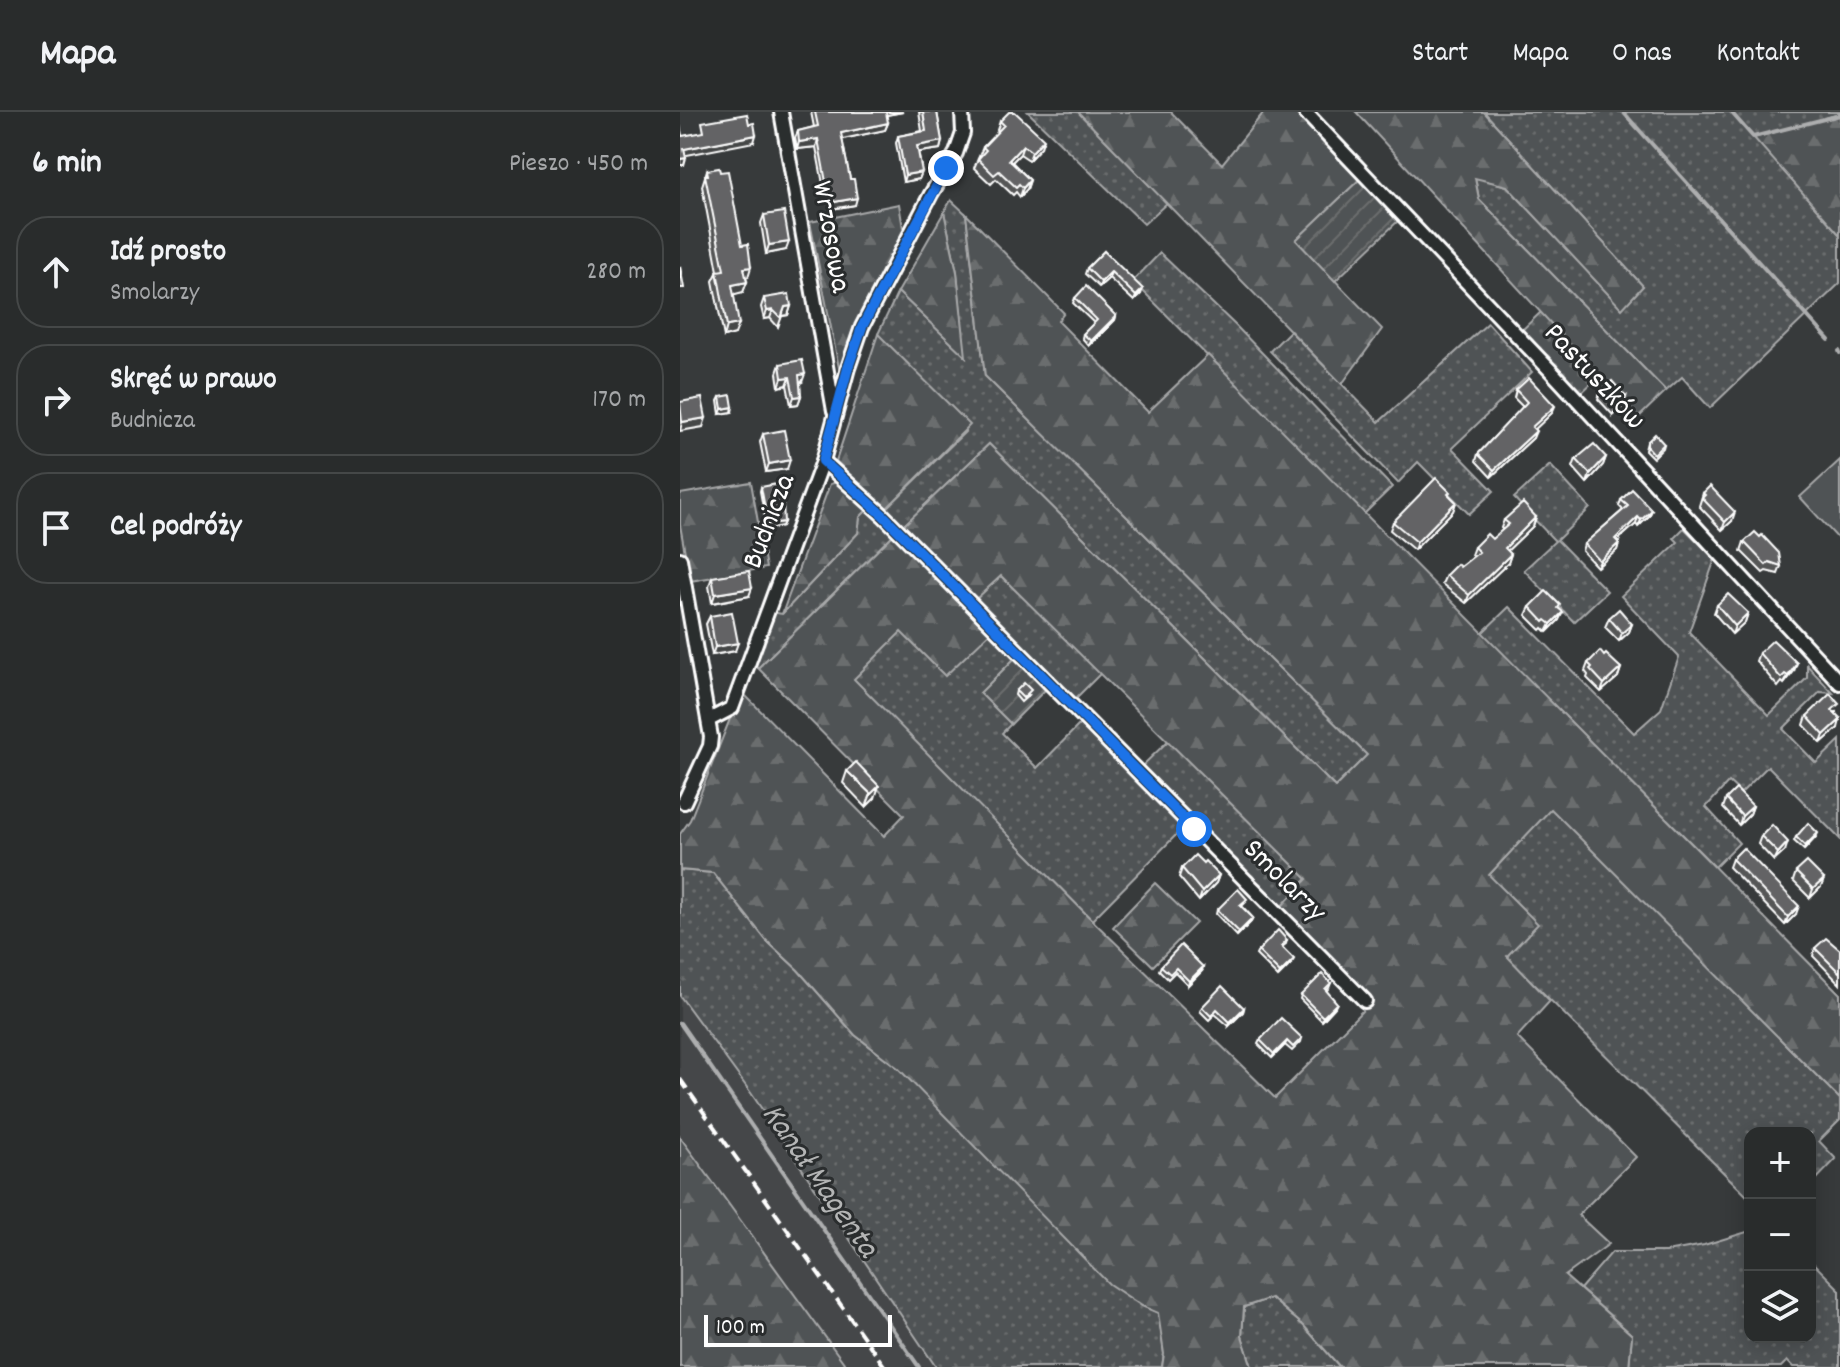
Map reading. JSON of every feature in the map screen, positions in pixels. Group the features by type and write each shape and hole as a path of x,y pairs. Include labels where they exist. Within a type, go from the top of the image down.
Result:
{"street":[{"name":"Wrzosowa","path":"781,112 835,418"},
{"name":"Pastuszków","path":"1305,112 1840,683"},
{"name":"Budnicza","path":"709,720 732,708 823,461 862,327 931,194 956,153 963,133 962,117"},
{"name":"Smolarzy","path":"823,461 883,515 1365,1001"},
{"path":"680,559 709,720 710,746 684,802"}],"shaded area":[{"path":"680,996 751,1093 936,1367 847,1367 680,1137"}],"green space":[{"path":"1028,112 1078,112 1167,203 1144,224"},
{"path":"1078,112 1171,112 1222,164 1264,112 1298,112 1361,178 1296,240 1382,329 1342,384"},
{"path":"1356,112 1484,112 1643,286 1622,309 1507,186 1475,178 1479,199 1666,391 1638,418"},
{"path":"1484,112 1840,112 1755,138 1840,235 1840,283 1710,408 1682,377 1666,391 1479,199 1475,177 1507,186 1622,308 1643,286"},
{"path":"1840,114 1840,235 1754,138"},
{"path":"1361,178 1399,220 1335,281 1296,240"},
{"path":"951,200 966,214 985,376 1367,755 1335,787 989,444 902,527 885,510 966,431 878,334 898,292 965,356 957,272 944,212"},
{"path":"899,204 904,234 860,317 840,373 810,222"},
{"path":"944,212 957,272 966,357 898,292"},
{"path":"966,214 1064,313 1058,321 1148,412 1208,355 1840,994 1840,1099 1551,809 1489,875 1538,924 1507,956 1550,1001 1517,1037 1636,1157 1578,1215 1609,1244 1565,1276 1632,1335 1629,1367 1340,1367 1304,1326 1271,1298 1244,1307 1242,1336 1252,1367 1162,1367 1164,1354 1158,1313 1109,1284 898,1068 855,1035 798,970 766,940 713,873 680,870 680,834 690,820 741,691 884,836 904,815 758,668 894,534 992,631 945,676 901,632 854,679 1092,920 1275,1098 1373,1000 1281,907 1307,879 1001,576 975,600 902,527 989,444 1335,787 1367,755 985,376"},
{"path":"1160,253 1236,326 1392,487 1364,514 1133,281"},
{"path":"1541,312 1599,376 1579,395 1521,331"},
{"path":"1488,323 1532,372 1452,448 1494,491 1469,514 1418,462 1398,483 1270,351 1290,331 1379,422"},
{"path":"878,334 970,425 885,510 836,461"},
{"path":"1840,460 1840,541 1800,497"},
{"path":"1550,465 1590,508 1557,540 1607,591 1574,622 1524,570 1555,541 1514,498"},
{"path":"841,481 868,509 860,517 858,533 782,614 830,484"},
{"path":"751,482 766,568 690,581 680,525 680,494"},
{"path":"868,509 894,534 758,668 752,662 771,612 782,614 858,533 860,517"},
{"path":"1684,528 1715,559 1689,632 1769,715 1807,678 1807,665 1833,693 1820,692 1783,729 1816,763 1840,740 1840,839 1768,766 1741,793 1729,782 1706,807 1739,843 1715,867 1482,633 1509,607 1634,733 1661,709 1679,657 1621,596 1678,542 1674,538"},
{"path":"1000,575 1101,673 1075,699 975,600"},
{"path":"901,631 992,631 1015,658 980,693 1011,724 1002,733 1037,768 1081,723 1178,820 1178,833 1092,920 853,679"},
{"path":"1015,658 1046,689 1011,724 980,693"},
{"path":"1169,740 1307,879 1281,907 1141,767"},
{"path":"1551,808 1840,1099 1840,1120 1819,1141 1836,1159 1816,1180 1816,1127 1744,1127 1744,1193 1506,956 1489,875"},
{"path":"680,870 713,873 766,940 798,970 855,1035 898,1068 1142,1306 1159,1313 1164,1354 1162,1367 936,1367 751,1093 680,996"},
{"path":"1155,883 1196,923 1153,966 1113,927"},
{"path":"680,1137 847,1367 680,1367"},
{"path":"1744,1233 1744,1343 1816,1343 1816,1266 1840,1290 1840,1367 1793,1367 1787,1361 1781,1367 1629,1367 1632,1335 1580,1289 1612,1252 1666,1252"},
{"path":"1271,1298 1304,1326 1340,1367 1252,1367 1242,1336 1244,1307"}],"building":[{"path":"815,112 886,112 888,123 841,133 857,198 834,202 832,192 828,193 818,139 799,142 798,131 818,126"},
{"path":"923,112 937,112 942,141 917,146 922,172 905,175 898,136 926,131"},
{"path":"1009,112 1015,112 1044,139 1032,152 1023,145 1009,160 1030,180 1023,188 1019,184 1016,187 999,171 994,175 978,159 986,150 983,147 1004,125 1000,121"},
{"path":"747,114 749,124 754,123 756,135 684,149 686,158 680,159 680,125 682,136 704,132 702,122"},
{"path":"719,168 720,172 728,171 742,245 748,244 751,267 744,268 747,282 732,285 739,324 727,326 717,271 724,270 705,175 708,175 707,170"},
{"path":"784,212 789,242 769,245 764,215"},
{"path":"1104,251 1143,289 1136,296 1111,272 1101,282 1087,268"},
{"path":"680,266 684,288 680,288"},
{"path":"1086,286 1116,316 1091,341 1083,334 1097,320 1075,298"},
{"path":"789,294 791,306 785,307 781,318 773,310 767,311 764,298"},
{"path":"802,360 805,374 799,375 801,396 794,397 790,377 782,378 780,364"},
{"path":"1529,378 1555,406 1532,427 1536,431 1494,470 1478,454 1527,402 1516,390"},
{"path":"1612,381 1626,397 1616,406 1601,390"},
{"path":"731,395 733,407 722,409 720,397"},
{"path":"702,398 706,418 682,422 680,402"},
{"path":"784,430 790,460 769,464 763,434"},
{"path":"1655,434 1664,444 1654,454 1647,442"},
{"path":"1594,444 1606,457 1590,474 1576,459"},
{"path":"1436,478 1456,502 1417,542 1393,522"},
{"path":"777,484 783,502 784,522 768,524 761,487"},
{"path":"1710,486 1735,512 1725,522 1702,498"},
{"path":"1632,489 1652,510 1641,520 1638,517 1615,539 1619,543 1600,561 1584,544 1628,506 1621,500"},
{"path":"1523,503 1536,517 1505,548 1511,554 1469,595 1446,575 1457,564 1460,567 1479,552 1474,547 1487,534 1492,539 1509,524 1504,520"},
{"path":"1755,532 1779,553 1781,566 1769,562 1766,565 1744,542"},
{"path":"749,571 752,588 715,594 712,577"},
{"path":"1546,591 1563,612 1551,624 1546,620 1544,622 1530,607"},
{"path":"1728,594 1748,613 1735,626 1717,605"},
{"path":"1619,609 1632,624 1622,633 1609,618"},
{"path":"732,612 738,643 715,647 710,616"},
{"path":"1773,640 1797,663 1788,676 1785,674 1781,678 1759,653"},
{"path":"1600,651 1621,668 1604,684 1588,663"},
{"path":"1024,683 1031,690 1023,698 1016,691"},
{"path":"1830,694 1839,704 1832,710 1840,720 1824,735 1807,716"},
{"path":"856,762 879,786 871,794 847,771"},
{"path":"1736,789 1753,806 1742,816 1726,799"},
{"path":"1808,823 1818,833 1805,846 1796,837"},
{"path":"1772,825 1788,842 1778,853 1761,836"},
{"path":"1743,848 1799,906 1788,917 1732,859"},
{"path":"1195,855 1219,875 1202,892 1182,868"},
{"path":"1807,862 1824,879 1813,889 1796,872"},
{"path":"1238,889 1247,899 1240,905 1253,918 1239,932 1217,910"},
{"path":"1278,930 1287,940 1281,946 1294,959 1280,973 1258,951"},
{"path":"1826,938 1840,950 1840,973 1815,948"},
{"path":"1181,945 1203,967 1189,981 1176,968 1170,974 1161,966"},
{"path":"1322,974 1331,983 1325,989 1337,1003 1323,1017 1301,995"},
{"path":"1222,986 1244,1008 1230,1022 1217,1009 1211,1016 1202,1007"},
{"path":"1281,1018 1302,1038 1293,1047 1287,1041 1274,1054 1260,1040"}],"waterway":[{"path":"1623,112 1829,340"},
{"path":"1731,112 1753,137 1840,115"},
{"name":"Kanał Magenta","path":"680,1023 919,1367"}],"railway":[{"path":"680,1079 885,1367"}],"route":[{"path":"946,168 862,327 823,461 883,515 1194,829"}]}
